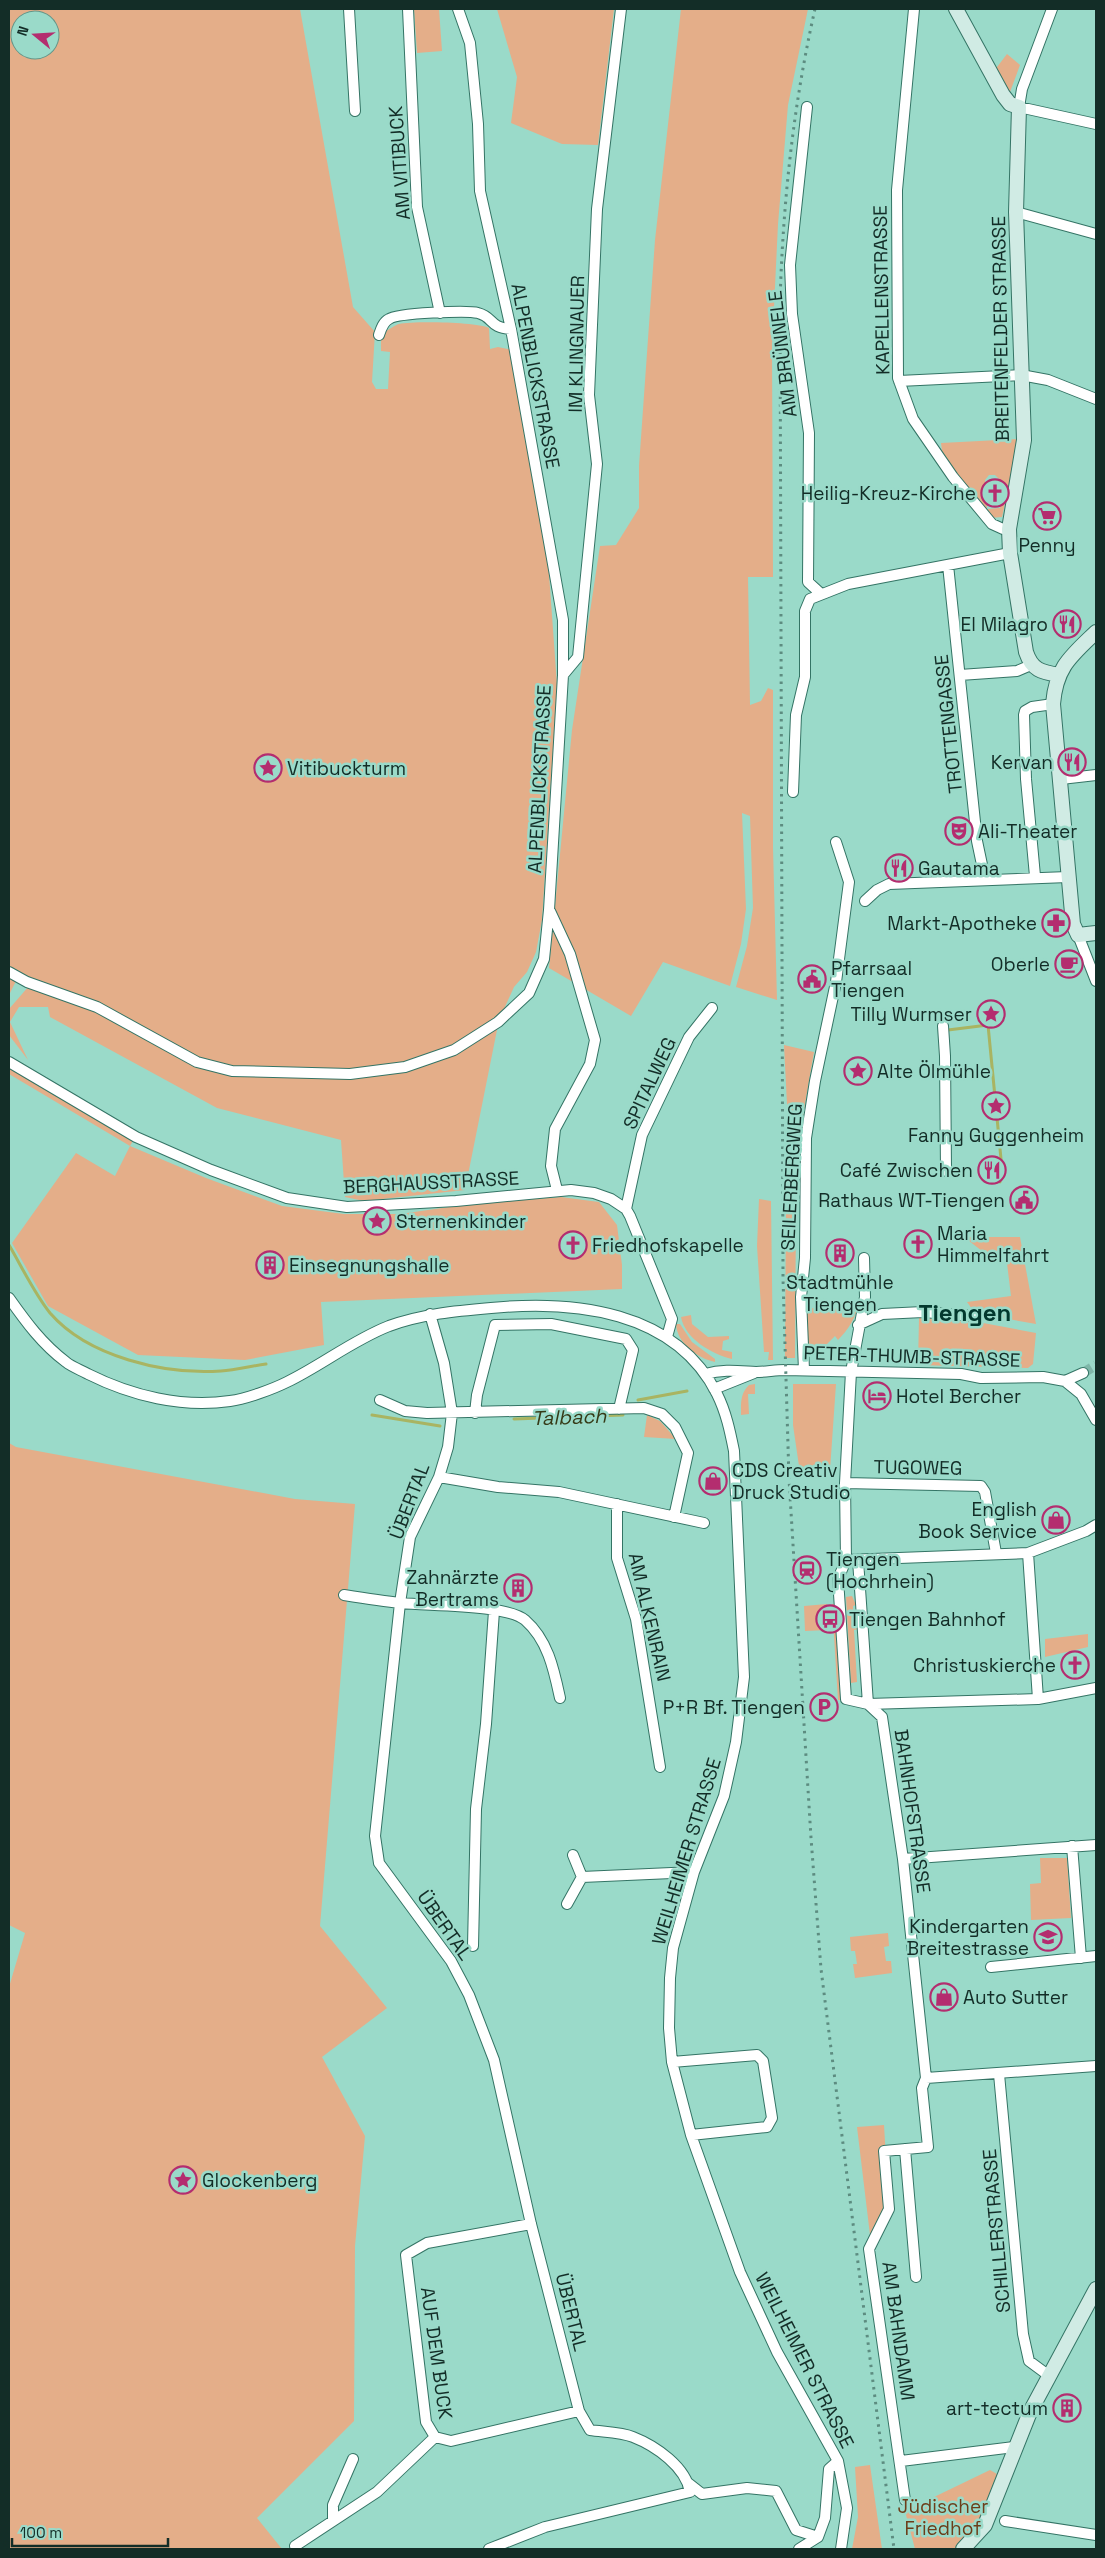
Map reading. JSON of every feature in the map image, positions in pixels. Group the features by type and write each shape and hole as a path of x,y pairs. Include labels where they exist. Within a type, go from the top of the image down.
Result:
{"street":[{"path":"349,9 355,111"},
{"name":"AM VITIBUCK","path":"408,9 417,207 440,313"},
{"name":"ALPENBLICKSTRASSE","path":"9,972 27,982 97,1006 197,1062 232,1071 350,1074 405,1067 454,1050 498,1022 529,993 544,959 549,910 563,675 563,620 511,330 480,191 478,124 470,43 458,9"},
{"name":"IM KLINGNAUER","path":"563,675 578,657 597,464 590,395 597,209 621,9"},
{"name":"KAPELLENSTRASSE","path":"914,9 897,190 899,381 913,419 953,477 992,524 1003,529 1009,529"},
{"path":"956,9 1003,95 1010,104 1096,124"},
{"path":"1019,107 1022,89 1052,9"},
{"name":"AM BRÜNNELE","path":"808,107 790,264 792,314 809,433 808,582 820,593"},
{"name":"BREITENFELDER STRASSE","path":"1019,107 1016,212 1020,375 1024,440 1009,529 1010,553 1026,652 1031,665"},
{"path":"1016,212 1096,234"},
{"path":"379,335 388,319 397,315 440,313 478,313 499,329 511,330"},
{"path":"899,381 1020,375 1048,380 1096,399"},
{"path":"793,792 796,715 805,676 805,611 810,599 820,593 848,584 1010,553"},
{"name":"TROTTENGASSE","path":"948,565 977,841 985,879"},
{"path":"1096,632 1066,660 1060,675 1053,704 1073,924 1096,981"},
{"path":"960,675 1017,671 1031,665 1041,672 1060,675"},
{"path":"1034,876 1026,779 1024,715 1025,711 1032,707 1053,704"},
{"path":"1061,779 1096,775"},
{"name":"SEILERBERGWEG","path":"804,1370 801,1297 805,1258 806,1138 815,1081 836,982 849,882 836,842"},
{"path":"865,901 877,890 889,884 1034,876 1068,877"},
{"path":"549,910 570,954 595,1040 590,1064 556,1129 551,1166 557,1190"},
{"path":"1078,935 1096,933"},
{"name":"SPITALWEG","path":"626,1209 642,1135 690,1037 712,1008"},
{"path":"942,1026 945,1056 946,1171"},
{"name":"BERGHAUSSTRASSE","path":"9,1062 136,1137 211,1170 287,1198 347,1207 456,1201 557,1190 594,1193 610,1199 626,1209"},
{"path":"626,1209 649,1259 672,1319 667,1337"},
{"path":"864,1258 865,1296 858,1325 851,1372 845,1483 846,1560 838,1579 846,1699 868,1704 1038,1699 1096,1688"},
{"name":"WEILHEIMER STRASSE","path":"9,1298 32,1331 67,1363 104,1382 139,1394 188,1402 232,1401 286,1382 382,1330 430,1314 530,1304 570,1306 624,1317 667,1337 686,1352 705,1374 714,1388 728,1420 735,1461 744,1677 736,1742 724,1796 694,1872 673,1948 670,2018 672,2062 690,2135 740,2272 777,2352 838,2461 847,2508 842,2549"},
{"path":"858,1325 882,1314 923,1312 973,1316"},
{"name":"ÜBERTAL","path":"430,1314 444,1363 452,1413 448,1447 439,1477 410,1537 400,1603 375,1836 379,1863 451,1961 469,1995 494,2060 532,2224 579,2411 590,2430 632,2436 658,2451 679,2470 689,2488"},
{"path":"475,1413 477,1394 495,1325 551,1324 626,1339 633,1350 619,1409"},
{"name":"PETER-THUMB-STRASSE","path":"705,1374 722,1369 757,1372 804,1370 961,1374 981,1378 1042,1377 1065,1381"},
{"name":"PETER-THUMB-STRASSE","path":"714,1388 757,1372"},
{"path":"1082,1374 1065,1381 1081,1394 1096,1420"},
{"path":"380,1400 405,1411 475,1413 644,1408 662,1414 675,1427 688,1454 674,1517"},
{"path":"439,1477 498,1487 559,1492 704,1523"},
{"name":"TUGOWEG","path":"845,1483 981,1486 984,1492 996,1554"},
{"name":"AM ALKENRAIN","path":"617,1504 617,1558 636,1620 660,1767"},
{"path":"846,1560 1028,1553 1086,1531 1096,1525"},
{"path":"1028,1553 1038,1699"},
{"path":"858,1560 868,1704"},
{"path":"344,1595 400,1603 507,1612 523,1619 538,1634 554,1666 560,1698"},
{"path":"473,1946 476,1809 486,1724 494,1611"},
{"name":"BAHNHOFSTRASSE","path":"868,1704 882,1717 903,1859 926,2078"},
{"path":"903,1859 1096,1845"},
{"path":"1072,1846 1081,1958"},
{"path":"572,1855 582,1878"},
{"path":"582,1878 694,1872"},
{"path":"567,1904 582,1878"},
{"path":"992,1967 1096,1956"},
{"path":"672,2062 757,2055 763,2061 772,2118 767,2127 690,2135"},
{"path":"916,2277 905,2149 928,2147 922,2088 926,2078 1096,2066"},
{"name":"SCHILLERSTRASSE","path":"999,2074 1023,2334 1030,2361 1048,2375"},
{"name":"AM BAHNDAMM","path":"905,2149 884,2151 890,2209 870,2249 905,2500"},
{"name":"AUF DEM BUCK","path":"532,2224 427,2243 406,2255 426,2422 435,2437 451,2441 579,2411"},
{"path":"963,2549 985,2525 1014,2447 1048,2375 1096,2289"},
{"path":"295,2546 377,2492 435,2437"},
{"path":"900,2461 1014,2447"},
{"path":"333,2520 333,2505 353,2459"},
{"path":"799,2549 818,2537 825,2518 829,2469 838,2461"},
{"path":"489,2549 545,2526 689,2488 702,2494 747,2488 776,2491 796,2530 818,2537"},
{"path":"1005,2521 1096,2535"}],"green space":[{"path":"9,9 300,9 353,307 375,332 372,382 376,389 388,389 390,352 381,351 381,341 385,332 399,324 445,323 482,326 489,328 490,349 498,347 512,350 548,560 557,685 542,920 536,952 527,972 514,987 499,1020 465,1190 364,1201 345,1197 341,1140 217,1108 50,1017 48,1007 19,1007 10,1022 28,1060 9,1035 9,1009 29,986 18,977 9,995"},
{"path":"414,9 439,9 442,51 417,53"},
{"path":"497,9 614,9 598,145 562,144 511,123 517,77"},
{"path":"681,9 808,9 788,105 778,224 772,349 773,577 748,577 750,705 761,701 768,688 773,690 773,848 777,1000 736,987 747,946 753,908 750,816 742,813 746,909 741,944 730,986 663,962 631,1016 549,968 572,730 600,546 616,545 639,508 639,466 655,240"},
{"path":"1007,54 1020,65 1010,92 1006,91 994,71"},
{"path":"1019,439 1002,517 990,518 943,458 941,443","holes":["989,475 995,475 999,479 999,490 1003,490 1004,496 1000,497 1000,508 987,509 985,480"]},
{"path":"784,1045 814,1052 801,1127 788,1124"},
{"path":"9,1066 134,1139 130,1146 9,1074"},
{"path":"130,1146 206,1178 282,1206 344,1214 400,1214 470,1204 561,1197 599,1202 617,1225 622,1265 622,1289 321,1302 324,1345 245,1360 138,1355 48,1306 12,1243 76,1153 115,1176"},
{"path":"759,1199 771,1201 773,1360 768,1360 769,1352 764,1352 757,1246"},
{"path":"796,1203 795,1358 785,1358 786,1205"},
{"path":"964,1237 1020,1237 1036,1324 975,1313 967,1302 1011,1296 1006,1255 990,1257 986,1250 982,1251"},
{"path":"851,1304 859,1304 856,1314 842,1336 838,1340 835,1336 826,1345 807,1353 807,1308 850,1309"},
{"path":"691,1315 692,1324 708,1337 729,1336 729,1339 723,1341 722,1350 732,1352 732,1359 708,1349 694,1339 688,1332 681,1317"},
{"path":"919,1318 967,1320 1036,1333 1033,1364 1028,1368 918,1365"},
{"path":"676,1324 680,1324 692,1342 715,1359 715,1362 701,1357 689,1349 680,1337"},
{"path":"755,1384 755,1394 748,1394 749,1414 741,1415 744,1392 749,1385"},
{"path":"793,1384 836,1384 830,1470 800,1473 793,1425"},
{"path":"647,1415 660,1421 676,1439 644,1437"},
{"path":"9,1443 16,1447 295,1499 355,1504 320,1926 387,2008 322,2057 365,2136 355,2246 354,2421 257,2518 282,2549 9,2549 9,1987 25,1933 9,1925"},
{"path":"852,1596 856,1605 853,1606 854,1626 858,1626 858,1629 854,1630 857,1682 851,1683 846,1597"},
{"path":"827,1604 829,1630 805,1631 804,1606"},
{"path":"832,1604 837,1604 842,1700 838,1700"},
{"path":"1088,1634 1088,1647 1045,1657 1045,1639"},
{"path":"1040,1858 1067,1858 1071,1918 1031,1920 1030,1884 1041,1883"},
{"path":"888,1933 889,1946 884,1947 886,1961 891,1961 892,1973 855,1978 853,1964 857,1964 855,1951 851,1951 850,1937"},
{"path":"884,2125 889,2209 878,2232 870,2235 857,2127"},
{"path":"870,2465 882,2549 852,2549 858,2517 855,2467"},
{"name":"Jüdischer Friedhof","path":"990,2470 997,2474 982,2515 956,2549 915,2549 905,2511"}],"waterway":[{"path":"948,1030 988,1025 1001,1159 1000,1182"},
{"path":"9,1245 33,1288 50,1313 66,1328 106,1352 152,1366 176,1370 221,1371 266,1364"},
{"name":"Talbach","path":"638,1400 687,1391"},
{"name":"Talbach","path":"372,1415 440,1426"},
{"name":"Talbach","path":"514,1419 623,1415"}],"tunnel":[{"path":"1083,1373 1096,1365"}],"railway":[{"path":"815,9 807,45 790,155 780,302 783,1278 789,1479 821,1969 894,2549"}],"place":[{"name":"Heilig-Kreuz-Kirche","path":"995,493"},
{"name":"Penny","path":"1047,516"},
{"name":"El Milagro","path":"1067,624"},
{"name":"Kervan","path":"1072,762"},
{"name":"Vitibuckturm","path":"268,768"},
{"name":"Ali-Theater","path":"959,831"},
{"name":"Gautama","path":"899,868"},
{"name":"Markt-Apotheke","path":"1056,923"},
{"name":"Oberle","path":"1069,964"},
{"name":"Pfarrsaal Tiengen","path":"812,979"},
{"name":"Tilly Wurmser","path":"991,1014"},
{"name":"Alte Ölmühle","path":"858,1071"},
{"name":"Fanny Guggenheim","path":"996,1106"},
{"name":"Café Zwischen","path":"992,1170"},
{"name":"Rathaus WT-Tiengen","path":"1024,1200"},
{"name":"Sternenkinder","path":"377,1221"},
{"name":"Maria Himmelfahrt","path":"918,1244"},
{"name":"Friedhofskapelle","path":"573,1245"},
{"name":"Stadtmühle Tiengen","path":"840,1253"},
{"name":"Einsegnungshalle","path":"270,1265"},
{"name":"Hotel Bercher","path":"877,1396"},
{"name":"CDS Creativ Druck Studio","path":"713,1481"},
{"name":"English Book Service","path":"1056,1520"},
{"name":"Tiengen (Hochrhein)","path":"807,1570"},
{"name":"Zahnärzte Bertrams","path":"518,1588"},
{"name":"Tiengen Bahnhof","path":"830,1619"},
{"name":"Christuskierche","path":"1075,1665"},
{"name":"P+R Bf. Tiengen","path":"824,1707"},
{"name":"Kindergarten Breitestrasse","path":"1048,1937"},
{"name":"Auto Sutter","path":"944,1997"},
{"name":"Glockenberg","path":"183,2180"},
{"name":"art-tectum","path":"1067,2408"}],"district":[{"name":"Tiengen","path":"965,1313"}]}
